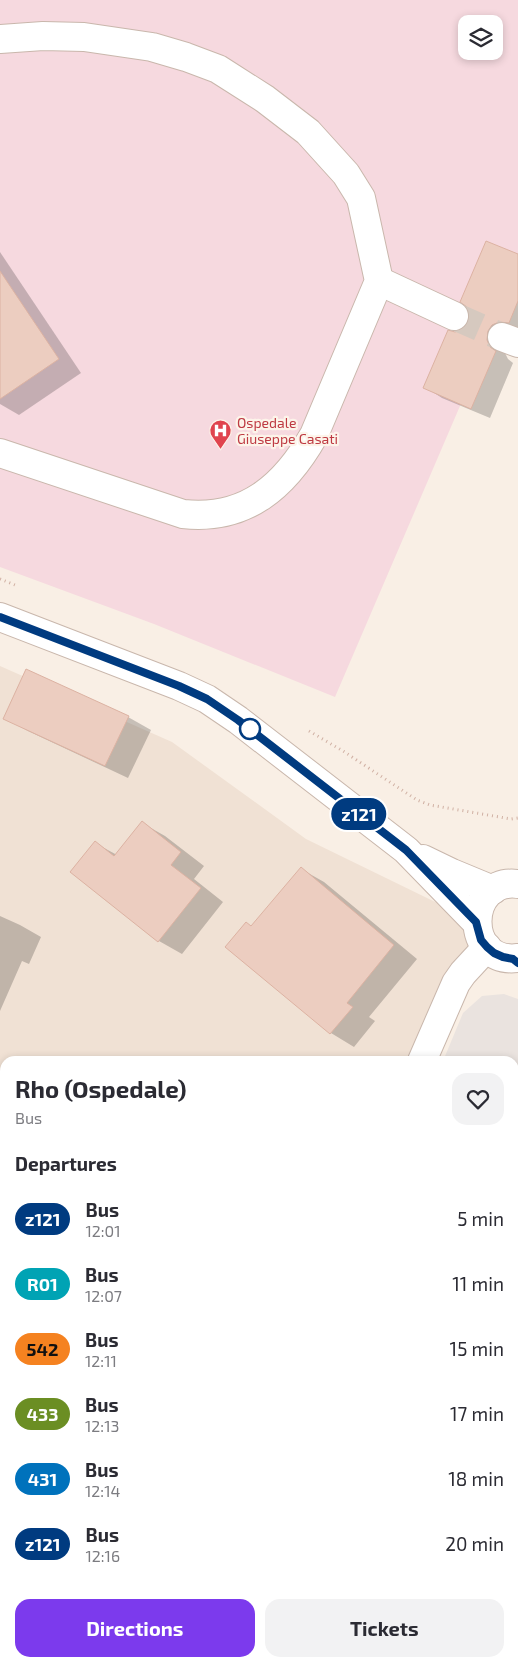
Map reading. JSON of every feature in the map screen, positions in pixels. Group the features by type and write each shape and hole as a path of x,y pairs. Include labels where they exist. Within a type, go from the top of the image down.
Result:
{"street":[{"path":"0,38 84,37 152,47 218,69 265,99 308,132 346,174 361,198 379,281 314,435 303,454 290,473 278,484 265,494 240,508 225,513 183,514 2,451"},
{"path":"379,281 454,316"},
{"path":"0,617 179,686 207,699 244,724 406,850 476,922"},
{"path":"406,850 452,873 511,884"},
{"path":"511,884 484,898 478,910 476,922 481,940 487,947 494,953 516,960"},
{"path":"424,1056 456,983 487,947"}],"shaded area":[{"name":"Ospedale Giuseppe Casati","path":"0,0 518,0 518,271 335,697 154,624 0,567"},
{"path":"0,666 172,742 306,839 466,917 471,943 433,1056 0,1056"},
{"path":"504,994 518,999 518,1056 445,1056 463,1013 482,996"}],"building":[{"path":"486,241 518,254 518,301 509,323 499,322 492,325 488,331 487,340 490,347 496,351 471,409 423,388 448,330 455,332 463,329 468,322 470,315 467,307 460,302"},
{"path":"0,271 59,359 0,399"},
{"path":"26,669 129,716 105,766 3,719"},
{"path":"142,821 181,852 171,865 201,888 158,942 70,872 95,841 114,856"},
{"path":"301,867 394,945 347,1003 353,1007 330,1034 225,947 246,922 251,926"}],"tunnel":[{"path":"454,316 502,337"}],"bus line":[{"name":"z121","path":"0,617 179,686 207,699 246,726 406,850 476,922 481,940 487,947 494,953 513,959 518,963"}],"place":[{"name":"Ospedale Giuseppe Casati","path":"221,450"}]}
